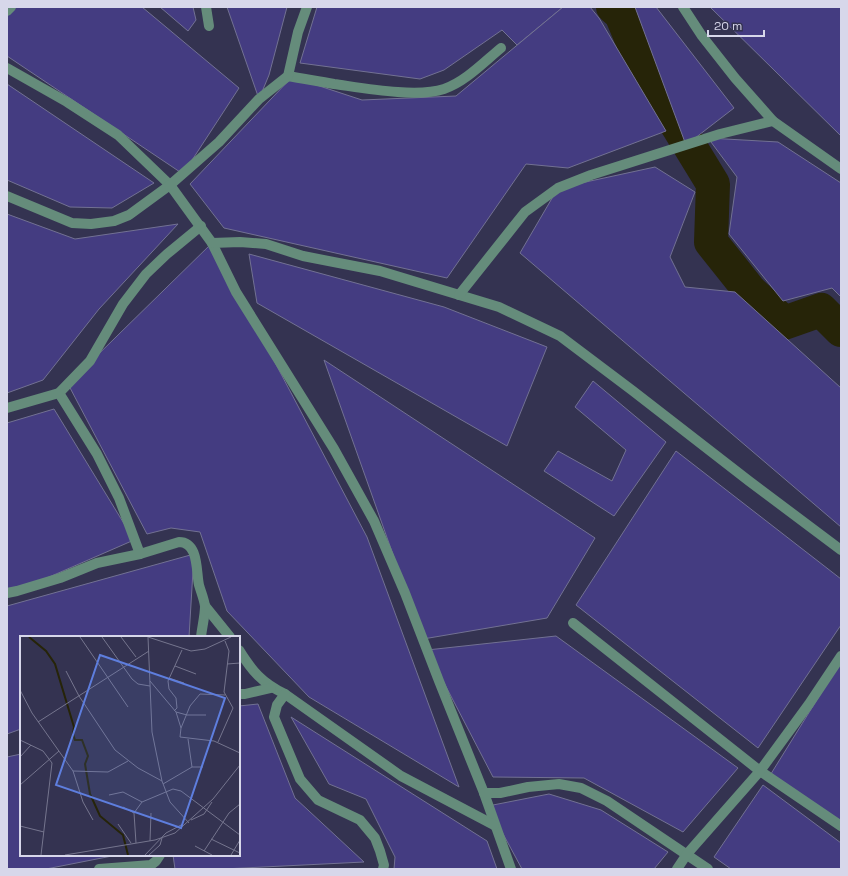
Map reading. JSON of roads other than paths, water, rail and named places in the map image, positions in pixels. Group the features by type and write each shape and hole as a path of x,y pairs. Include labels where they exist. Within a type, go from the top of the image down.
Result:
{"street":[{"path":"7,11 10,7"},
{"path":"206,7 209,26"},
{"path":"7,196 72,223 91,224 114,221 128,215 170,185 219,142 259,99 288,76 298,32 308,7"},
{"path":"683,7 702,36 731,73 773,121 841,169"},
{"path":"288,76 395,92 426,92 443,89 454,84 467,76 501,48"},
{"path":"7,68 67,102 118,136 170,185 212,243 236,292 334,449 374,521 405,593 484,793 494,825 511,869"},
{"path":"459,295 525,212 558,188 591,175 720,134 773,121"},
{"path":"7,408 59,393 90,361 123,304 146,274 167,254 201,226"},
{"path":"212,243 240,242 266,244 303,256 380,271 499,307 560,336 633,390 748,481 841,550"},
{"path":"59,393 97,454 119,498 140,554"},
{"path":"7,593 17,592 60,578 97,563 140,554 179,542 184,542 189,546 197,564 198,584 205,606 229,636"},
{"path":"201,636 205,606"},
{"path":"573,623 760,771 841,826"},
{"path":"240,652 247,663 271,688 285,694 400,776 494,825"},
{"path":"677,869 687,854 760,771 809,704 841,656"},
{"path":"240,694 271,688"},
{"path":"285,694 277,706 274,717 300,779 318,800 360,820 375,838 384,865 383,869"},
{"path":"484,793 500,793 528,787 559,784 581,788 607,800 708,869"},
{"path":"99,869 151,865 159,856"}],"waterway":[{"path":"613,7 621,14 647,76 713,184 711,242 750,291 784,323 821,310 841,330"}]}
